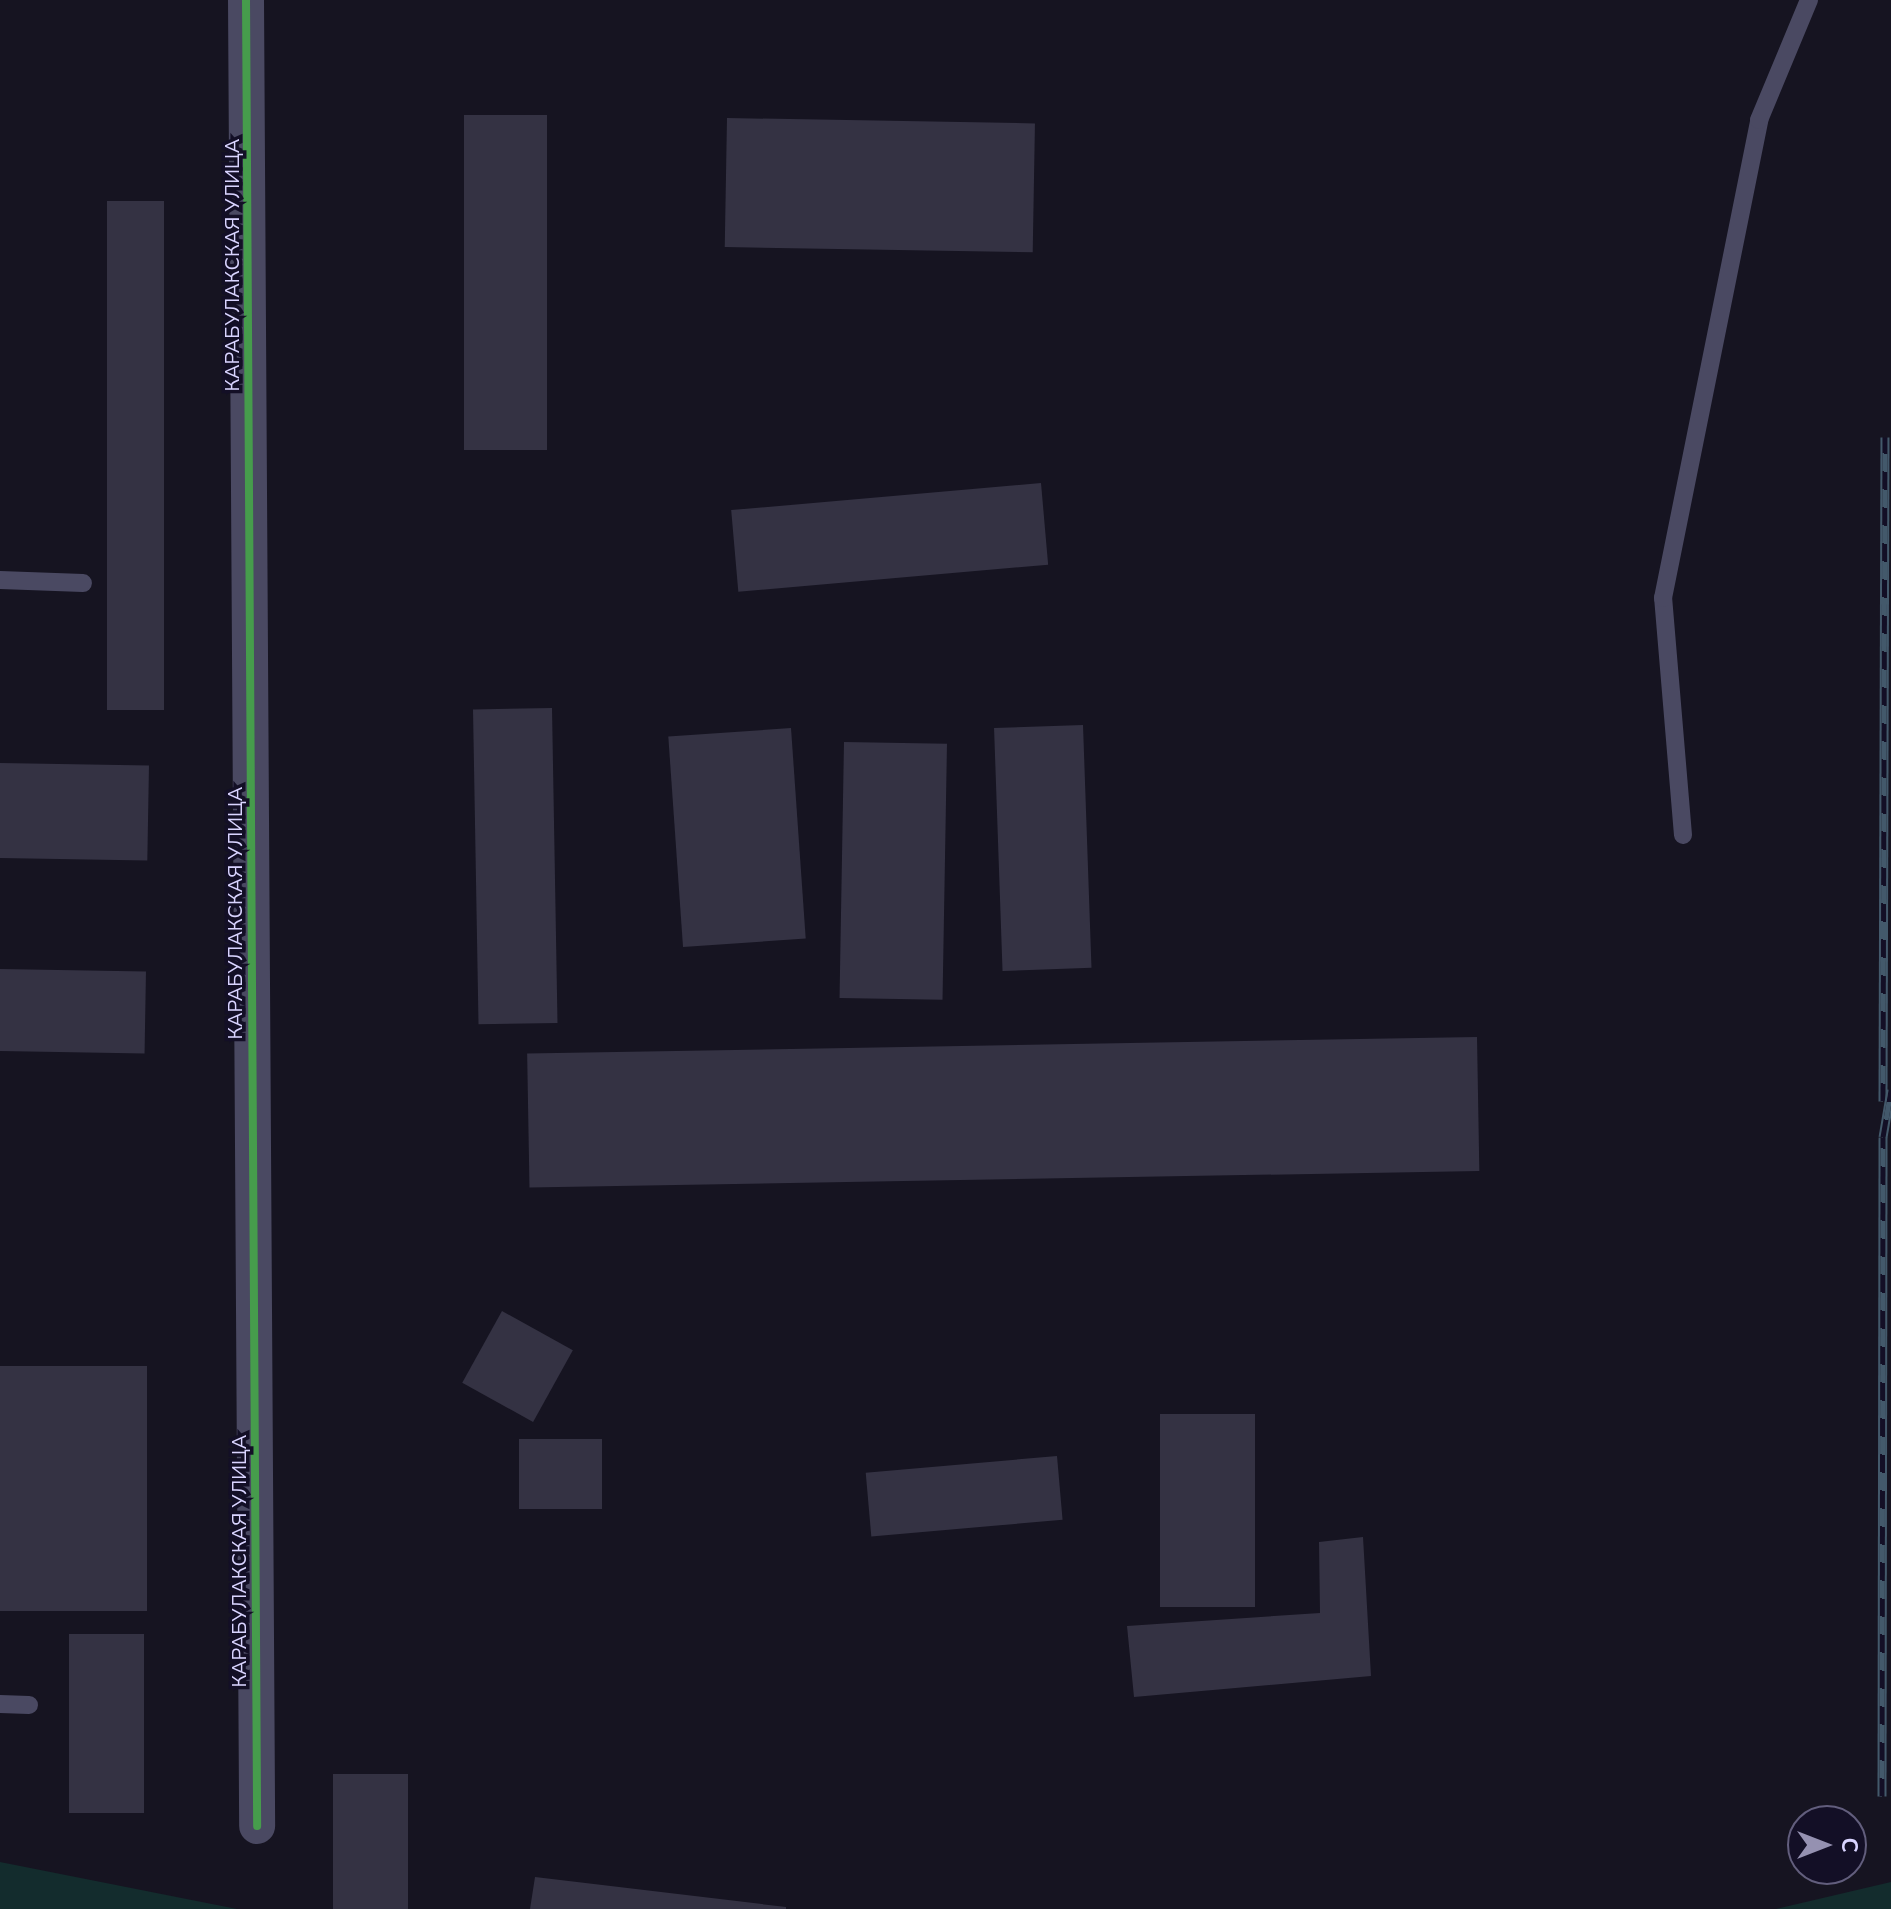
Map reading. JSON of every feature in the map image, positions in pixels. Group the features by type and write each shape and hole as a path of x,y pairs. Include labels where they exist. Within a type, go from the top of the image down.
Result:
{"street":[{"name":"КАРАБУЛАКСКАЯ УЛИЦА","path":"246,0 257,1826"}],"lane":[{"path":"1683,835 1663,598 1759,120 1809,0"},
{"path":"0,580 83,583"},
{"path":"0,1704 29,1705"}],"green space":[{"path":"0,1862 237,1909 0,1909"},
{"path":"1891,1882 1891,1909 1776,1909"}],"building":[{"path":"464,115 547,115 547,450 464,450"},
{"path":"727,118 1035,123 1033,252 725,247"},
{"path":"107,201 164,201 164,710 107,710"},
{"path":"1041,483 1048,565 738,592 731,510"},
{"path":"552,708 557,1023 479,1024 473,709"},
{"path":"1083,725 1091,968 1003,971 994,728"},
{"path":"791,728 806,938 683,947 668,737"},
{"path":"844,742 947,744 943,1000 840,998"},
{"path":"0,763 149,766 147,861 0,858"},
{"path":"0,969 146,972 145,1054 0,1051"},
{"path":"1477,1037 1479,1171 529,1188 527,1054"},
{"path":"502,1311 573,1350 533,1422 462,1383"},
{"path":"0,1366 147,1366 147,1611 0,1611"},
{"path":"1160,1414 1255,1414 1255,1607 1160,1607"},
{"path":"519,1439 602,1439 602,1509 519,1509"},
{"path":"1057,1456 1063,1520 871,1536 866,1473"},
{"path":"1363,1537 1371,1676 1134,1697 1127,1626 1320,1613 1319,1542"},
{"path":"69,1634 144,1634 144,1813 69,1813"},
{"path":"333,1774 408,1774 408,1909 333,1909"},
{"path":"535,1877 786,1907 786,1909 530,1909"}],"railway":[{"path":"1883,1101 1885,437"},
{"path":"1882,1796 1883,1137 1891,1090"}],"cycle path":[{"path":"246,0 257,1826"}]}
